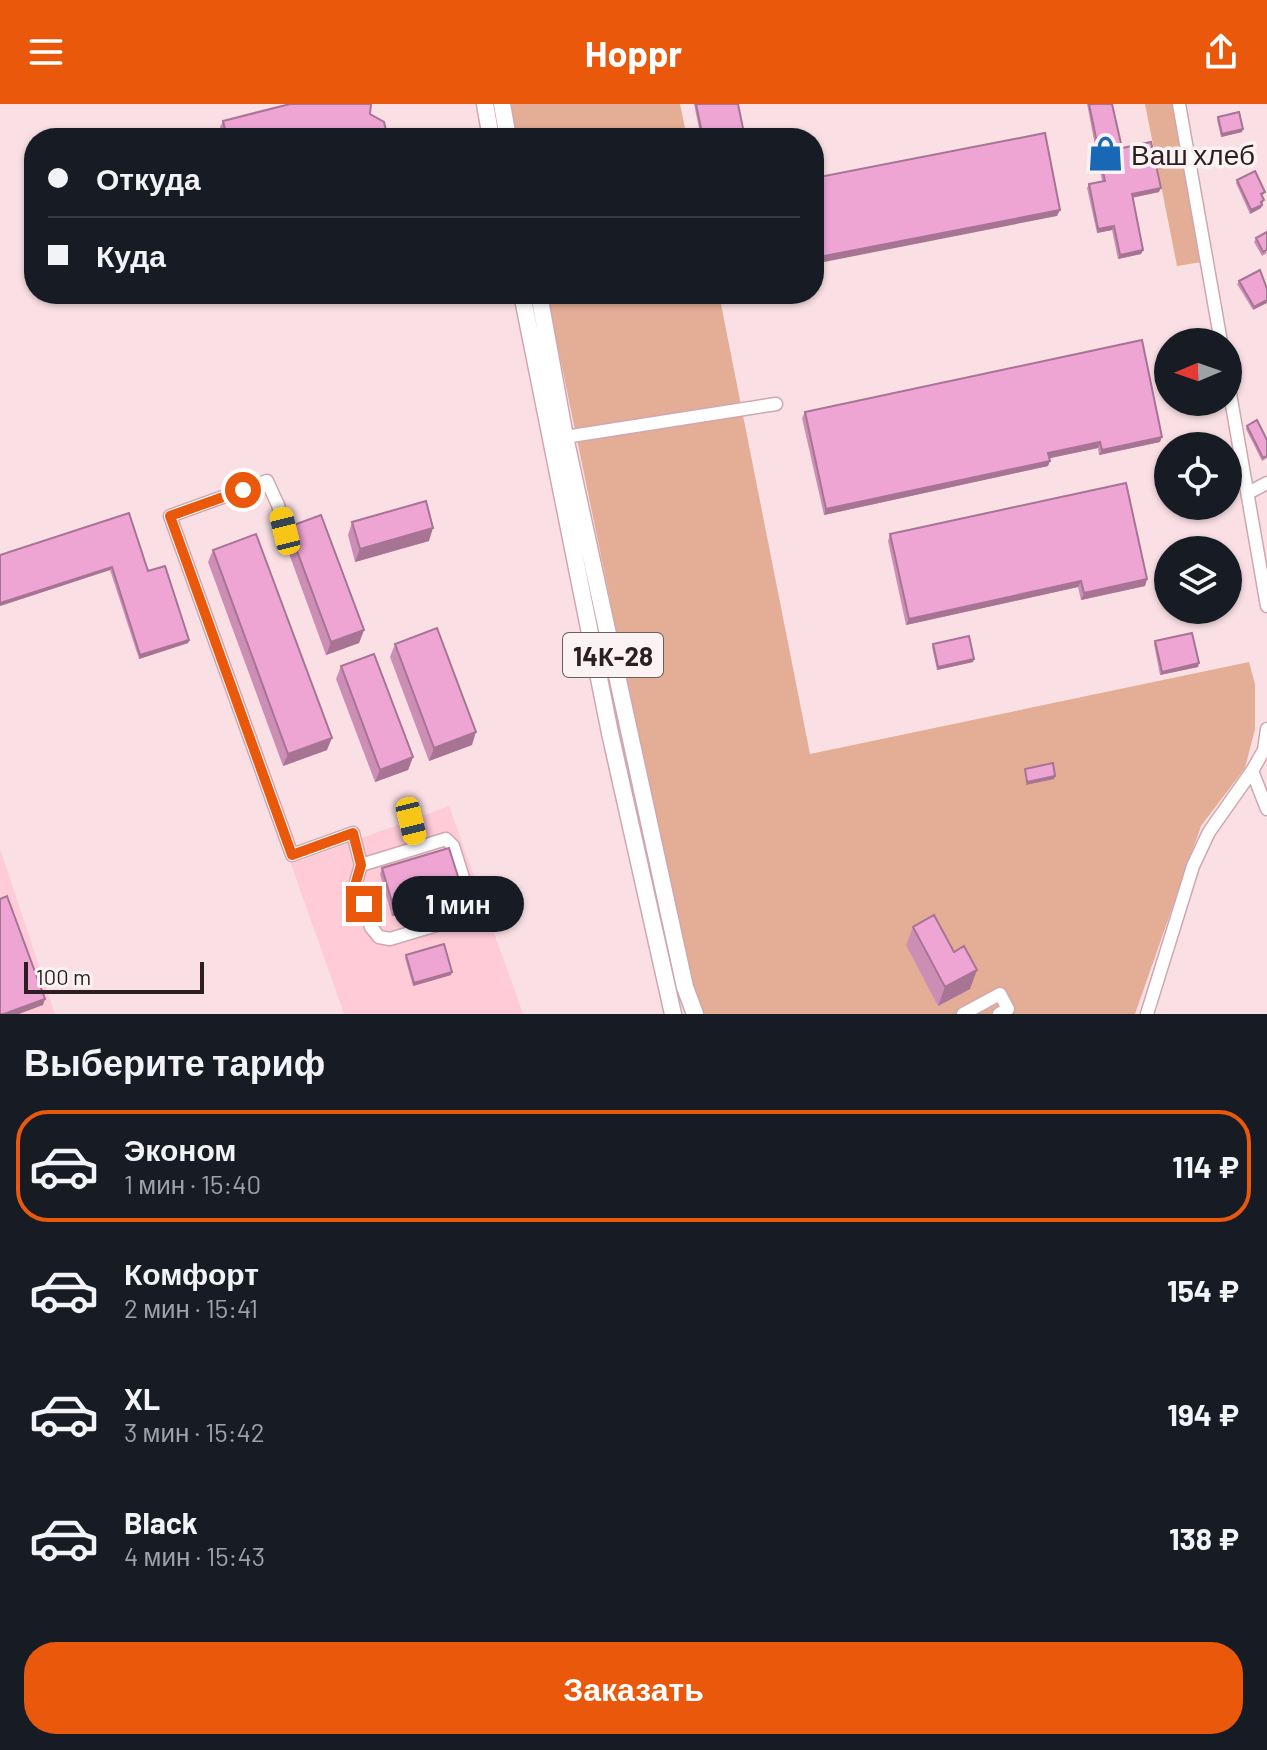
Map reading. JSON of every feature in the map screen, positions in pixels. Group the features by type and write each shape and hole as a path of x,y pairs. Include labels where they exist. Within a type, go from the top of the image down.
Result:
{"main road":[{"path":"485,104 489,128"},
{"path":"502,104 506,128"},
{"name":"14К-28","path":"524,304 610,733 673,1014"},
{"name":"14К-28","path":"541,304 565,437 685,987 695,1014"}],"street":[{"path":"1179,104 1219,328"},
{"path":"565,437 776,404"},
{"path":"1234,416 1267,606"},
{"path":"285,531 267,481 170,516 292,855 353,833 361,865 356,882 371,927 379,937 390,939 463,917 469,910 470,900 453,846 446,839 361,865"},
{"path":"1248,493 1267,483"},
{"path":"1147,1014 1193,866 1209,832 1264,750 1267,729"},
{"path":"1252,771 1267,809"},
{"path":"406,810 417,847"},
{"path":"963,1014 1000,994 1008,1009 999,1014"}],"shaded area":[{"path":"510,104 680,104 685,128 514,128"},
{"path":"1145,104 1174,104 1202,262 1177,266"},
{"path":"549,304 721,304 810,754 1249,662 1255,684 1255,729 1245,768 1201,826 1135,1014 702,1014 687,973"},
{"path":"449,806 523,1014 344,1014 291,864"},
{"path":"0,849 55,1014 0,1014"}],"building":[{"path":"290,104 371,104 370,114 384,122 386,128 225,128 223,121"},
{"path":"696,104 738,104 743,128 701,128"},
{"path":"1089,104 1112,104 1122,148 1151,142 1161,188 1132,194 1143,250 1120,255 1114,226 1098,229 1089,184 1105,181"},
{"path":"1239,112 1243,129 1222,134 1218,117"},
{"path":"1045,133 1060,210 824,256 824,176"},
{"path":"1255,171 1265,192 1261,194 1264,200 1262,205 1251,210 1237,180"},
{"path":"1267,232 1267,250 1263,252 1256,238"},
{"path":"1260,270 1267,289 1267,300 1254,307 1239,281"},
{"path":"1142,340 1154,398 1154,416 1158,416 1161,432 1154,432 1154,439 1102,450 1100,442 1048,453 1050,461 826,509 805,412"},
{"path":"1257,420 1267,440 1267,456 1263,458 1247,426"},
{"path":"1126,483 1147,579 1084,593 1081,581 909,619 890,534"},
{"path":"426,501 433,528 360,549 352,522"},
{"path":"129,513 148,571 165,566 189,640 140,655 112,567 0,603 0,555"},
{"path":"321,515 364,630 331,642 288,527"},
{"path":"256,534 332,738 288,754 213,550"},
{"path":"437,628 476,732 434,748 395,644"},
{"path":"1192,633 1199,663 1162,672 1155,641"},
{"path":"969,636 974,659 938,667 933,644"},
{"path":"374,654 413,757 380,770 341,666"},
{"path":"1053,763 1055,776 1027,782 1025,769"},
{"path":"449,848 462,889 394,909 382,868"},
{"path":"7,896 45,999 0,1014 0,899"},
{"path":"934,915 954,952 964,946 977,970 945,987 913,927"},
{"path":"444,944 452,972 414,983 406,955"}],"place":[{"name":"Ваш хлеб","path":"1105,154"}],"route":[{"path":"243,490 170,516 292,855 353,833 361,865 356,882 364,904"}]}
